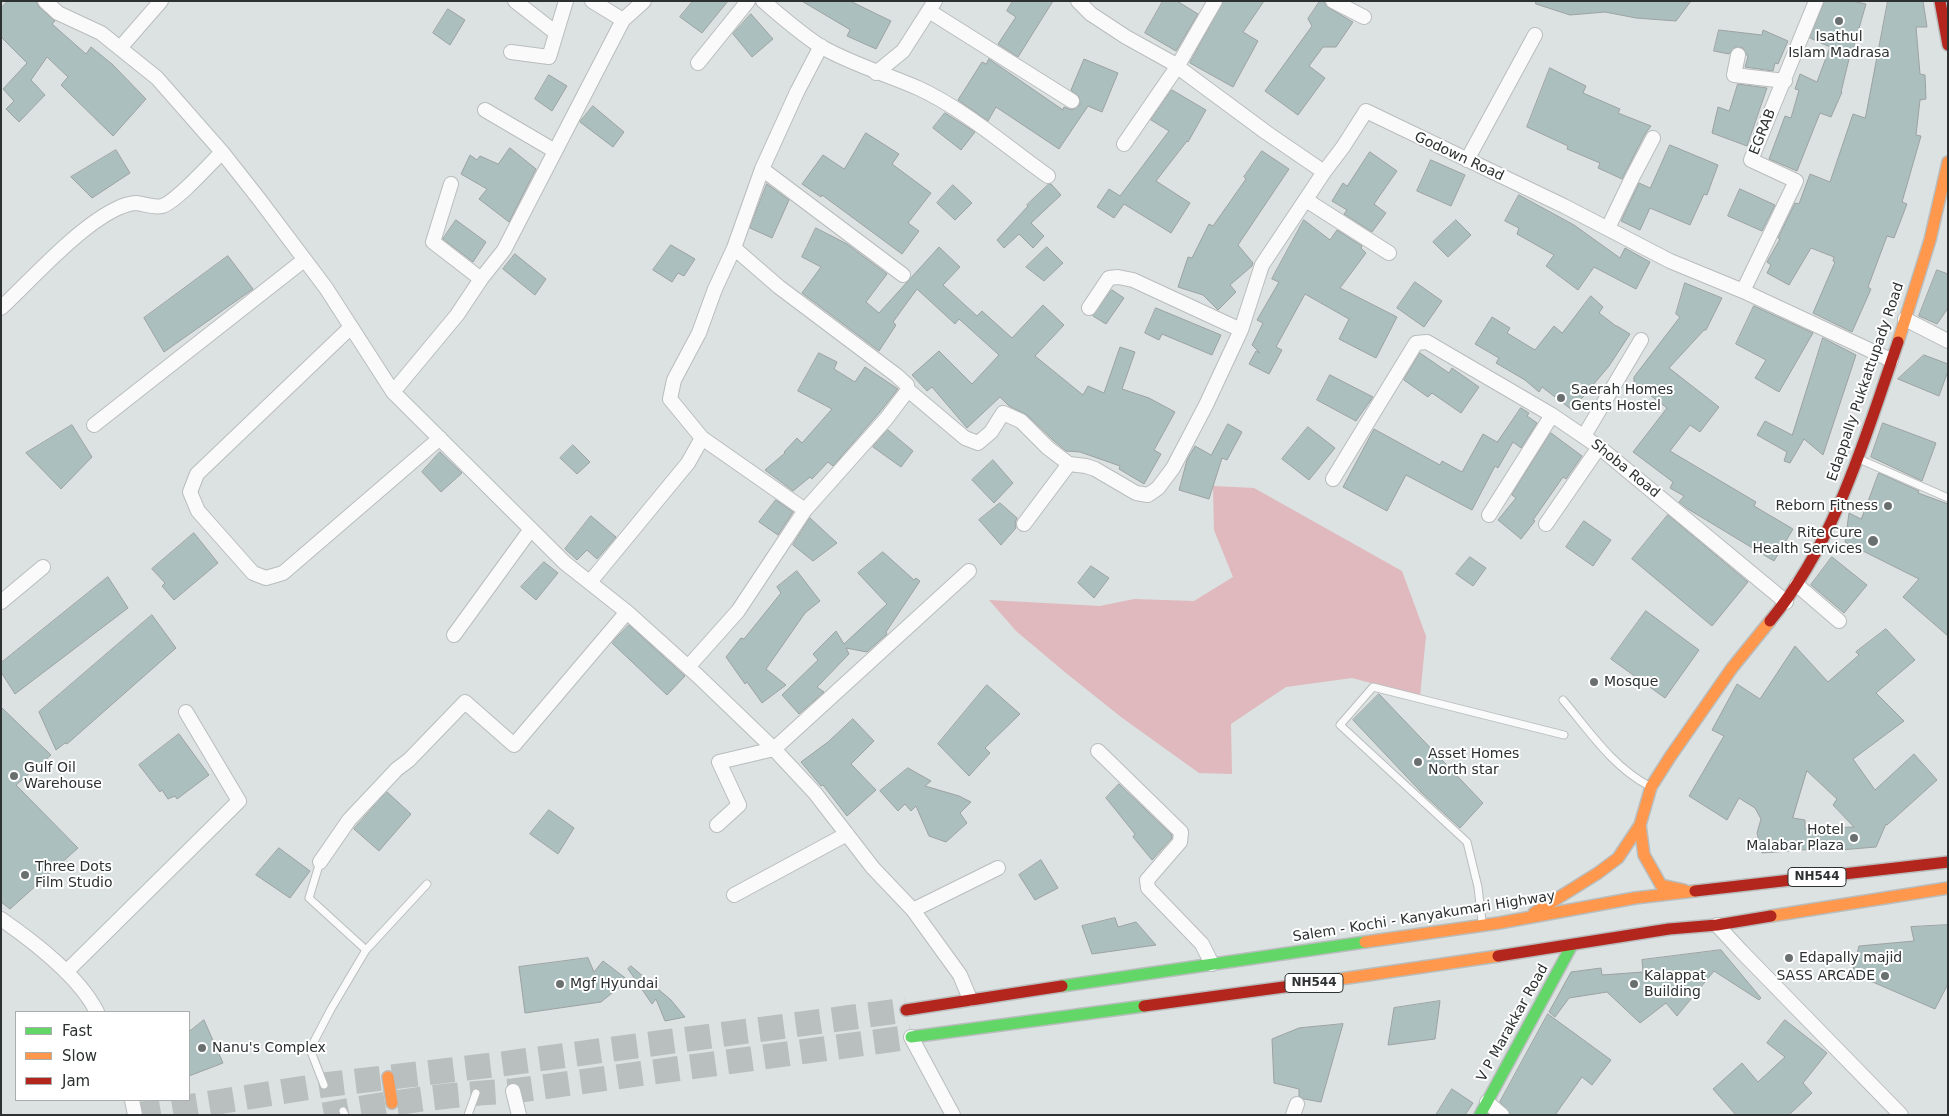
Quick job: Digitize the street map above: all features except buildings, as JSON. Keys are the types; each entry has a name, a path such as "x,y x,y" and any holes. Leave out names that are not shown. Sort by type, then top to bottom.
{"main road":[{"path":"1940,1 1948,45"},
{"name":"Edappally Pukkattupady Road","path":"1640,825 1652,787 1670,757 1732,668 1786,602 1824,536 1858,459 1905,319 1930,240 1948,162"},
{"path":"1640,825 1644,855 1661,885 1687,891"},
{"path":"1499,923 1532,914 1598,874 1618,858 1640,825"},
{"name":"Salem - Kochi - Kanyakumari Highway","path":"906,1010 970,999 1499,923 1573,908 1687,891 1948,862"},
{"name":"NH544","path":"911,1037 1394,972 1669,929 1717,925 1948,888"},
{"name":"V P Marakkar Road","path":"1480,1115 1572,945"},
{"path":"388,1077 392,1103"}],"street":[{"path":"45,1 58,13 101,33 157,78 222,152 304,260 394,392 566,563 627,612 774,749 815,793 873,868 914,910 960,975 970,999"},
{"path":"120,48 161,1"},
{"path":"516,1 556,33"},
{"path":"511,52 549,57 566,1"},
{"path":"592,1 623,20"},
{"path":"394,392 457,315 481,279 504,250 623,20 644,1"},
{"path":"698,63 748,1"},
{"path":"763,1 790,24 822,46 876,73 919,89 962,114 1048,176"},
{"path":"734,248 779,287 896,375 907,385 908,390 965,438 978,443 991,432 1004,413 1008,414 1021,421 1048,448 1068,464 1095,469 1136,494 1148,494 1158,488 1173,468 1206,405 1240,330 1262,265 1324,172 1266,133 1177,67 1091,14 1078,1"},
{"path":"1124,144 1177,67 1215,1"},
{"path":"1333,1 1364,17"},
{"name":"EGRAB","path":"1743,291 1796,182 1751,160 1785,81 1816,1"},
{"path":"876,73 903,51 932,6 1072,101"},
{"path":"1467,160 1535,35"},
{"path":"805,510 702,438 670,399 674,380 699,333 715,289 734,248 762,169 822,46"},
{"path":"1738,55 1734,75 1785,81"},
{"path":"485,110 555,151"},
{"name":"Godown Road","path":"1324,172 1366,111 1608,228 1670,261 1743,291 1891,360"},
{"path":"1608,228 1653,138"},
{"path":"1,308 95,222 118,208 135,203 150,207 164,205 187,187 222,152"},
{"path":"762,169 903,275"},
{"path":"451,184 433,242 481,279"},
{"path":"1306,200 1389,253"},
{"path":"94,425 304,260"},
{"path":"1089,308 1109,278 1118,277 1133,280 1240,330"},
{"path":"1905,319 1946,335"},
{"path":"351,327 196,474 190,492 198,511 253,573 266,578 283,573 440,438"},
{"path":"1584,436 1641,340"},
{"name":"Shoba Road","path":"1333,479 1416,344 1427,342 1584,436 1786,602"},
{"path":"688,667 738,611 805,510 886,419 908,390"},
{"path":"1489,515 1552,416"},
{"path":"590,582 688,463 702,438"},
{"path":"1546,524 1599,447"},
{"path":"1024,524 1068,464"},
{"path":"454,635 531,529"},
{"path":"1,602 43,567"},
{"path":"717,825 739,805 719,762 774,749 969,571"},
{"path":"1797,585 1839,621"},
{"path":"320,862 348,820 465,702 514,745 627,612"},
{"path":"66,972 239,801 186,712"},
{"path":"1098,751 1181,832 1180,842 1147,880 1148,888 1202,944 1212,964"},
{"path":"734,895 846,834"},
{"path":"914,910 998,868"},
{"path":"1,919 66,972 92,1002 96,1011"},
{"path":"1717,925 1901,1115"},
{"path":"911,1037 946,1111"},
{"path":"513,1091 519,1115"},
{"path":"132,1101 135,1115"},
{"path":"1487,1102 1502,1115"}],"lane":[{"path":"1858,459 1948,498"},
{"path":"1483,924 1478,887 1467,842 1340,725 1373,687 1564,735"},
{"path":"1563,700 1603,749 1633,777 1652,787"},
{"path":"320,862 309,898 366,950"},
{"path":"324,1085 310,1049 366,950 427,884"},
{"path":"468,1115 476,1093"}],"shaded area":[{"path":"1213,486 1254,488 1402,571 1426,636 1420,696 1352,678 1286,687 1231,724 1232,774 1199,773 1121,717 1066,673 1016,631 989,600 1100,606 1134,599 1194,601 1233,577 1214,530"}],"tunnel":[{"path":"136,1115 324,1085 501,1064 906,1010"},
{"path":"324,1115 418,1100 513,1091 911,1037"}],"traffic: fast":[{"path":"1062,986 1365,942"},
{"path":"1480,1115 1572,945"},
{"path":"911,1037 1144,1006"}],"traffic: slow":[{"path":"1898,342 1930,240 1948,162"},
{"path":"1534,913 1598,873 1618,858 1640,825 1651,787 1670,757 1732,668 1770,621"},
{"path":"1640,825 1644,855 1661,885 1684,890"},
{"path":"1771,916 1948,888"},
{"path":"1365,942 1499,923 1635,898 1695,891"},
{"path":"1306,984 1498,956"},
{"path":"388,1077 392,1103"}],"traffic: jam":[{"path":"1940,1 1948,45"},
{"path":"1770,621 1793,590 1831,523 1860,451 1898,342"},
{"path":"1695,891 1948,862"},
{"path":"1498,956 1669,929 1717,925 1771,916"},
{"path":"1144,1006 1306,984"},
{"path":"906,1010 1062,986"}],"place":[{"name":"Isathul Islam Madrasa","path":"1839,21"},
{"name":"Saerah Homes Gents Hostel","path":"1561,398"},
{"name":"Reborn Fitness","path":"1888,506"},
{"name":"Rite Cure Health Services","path":"1873,541"},
{"name":"Mosque","path":"1594,682"},
{"name":"Asset Homes North star","path":"1418,762"},
{"name":"Gulf Oil Warehouse","path":"14,776"},
{"name":"Hotel Malabar Plaza","path":"1854,838"},
{"name":"Three Dots Film Studio","path":"25,875"},
{"name":"Edapally majid","path":"1789,958"},
{"name":"SASS ARCADE","path":"1885,976"},
{"name":"Mgf Hyundai","path":"560,984"},
{"name":"Kalappat Building","path":"1634,984"},
{"name":"Nanu's Complex","path":"202,1048"}]}
